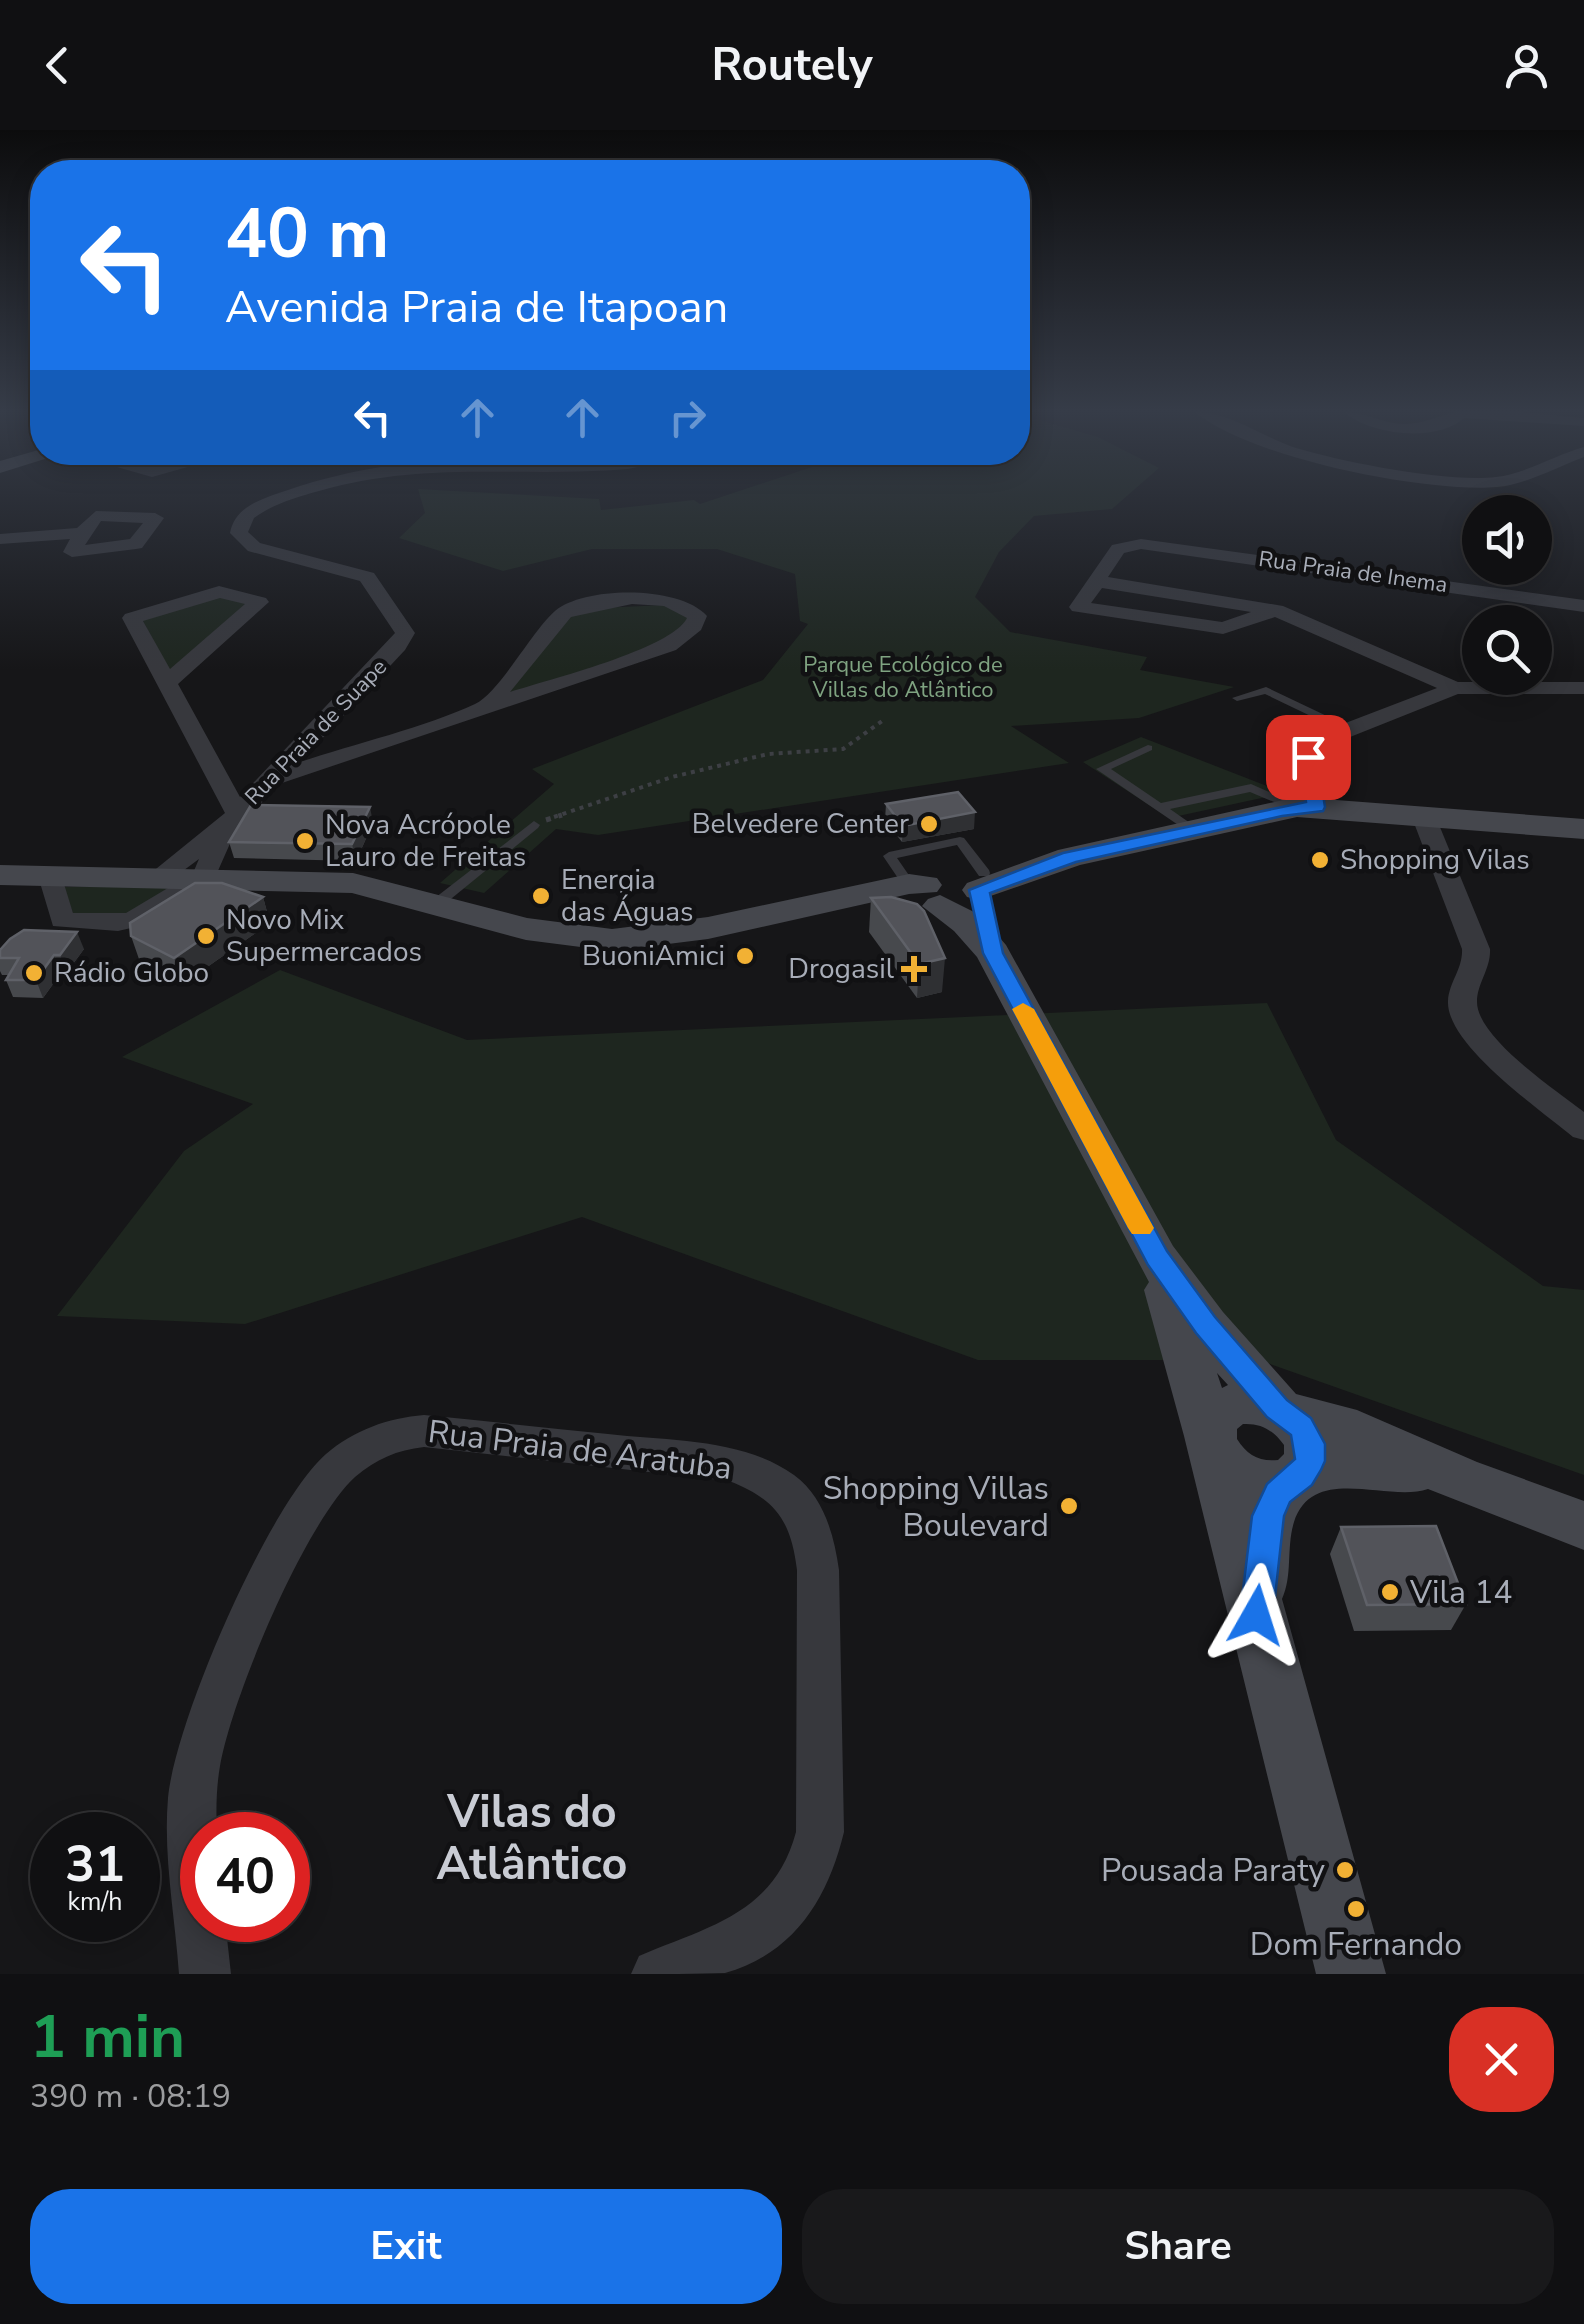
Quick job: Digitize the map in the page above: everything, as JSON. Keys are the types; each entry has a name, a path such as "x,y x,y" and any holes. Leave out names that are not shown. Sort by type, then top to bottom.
{"street":[{"name":"Rua Praia de Suape","path":"159,877 231,821 398,646 405,633 374,582 254,546 239,533 239,524 246,516 285,498"},
{"path":"0,539 82,533"},
{"name":"Rua Praia de Inema","path":"1455,688 1276,610 1096,581 1118,549 1153,544 1584,606"},
{"path":"1096,581 1080,607 1223,628 1276,610"},
{"path":"168,683 260,602 219,592 132,618 168,683 231,821"},
{"path":"271,779 486,708 668,646 694,626 697,616 678,604 642,598 564,613 486,708"},
{"path":"1307,807 1310,749 1348,730 1455,688 1584,688"},
{"path":"0,875 353,883 526,929 612,940 652,938 814,906 897,900 1070,857 1307,807 1584,829"},
{"path":"1423,815 1476,949 1478,962 1462,1000 1463,1014 1485,1043 1584,1129"},
{"name":"Rua Praia de Suape","path":"204,878 231,821"},
{"path":"51,876 62,920 118,923 135,918 204,878"},
{"path":"952,889 967,924 993,953 1157,1258 1206,1325 1281,1411 1301,1426 1310,1444 1310,1461 1298,1478 1278,1494 1268,1516 1256,1615"},
{"path":"1157,1258 1211,1441 1350,1974"},
{"path":"1458,1478 1370,1464 1332,1465 1278,1485 1257,1483 1237,1475 1221,1460 1211,1441 1218,1414 1230,1406 1261,1403 1339,1424 1458,1478 1584,1526"},
{"name":"Rua Praia de Aratuba","path":"206,1974 192,1799 211,1714 305,1506 326,1478 372,1442 397,1432 424,1431 730,1464 758,1473 784,1489 804,1512 816,1540 818,1570 820,1832 815,1865 801,1892 780,1917 754,1934 657,1974"}],"lane":[{"path":"1237,698 1266,690 1348,730"},
{"path":"1148,748 1102,768 1194,830"},
{"path":"1160,807 1251,788 1307,807"},
{"path":"436,904 534,824"}],"path":[{"path":"534,824 672,778 749,758 843,749 884,719"}],"green space":[{"name":"Parque Ecológico de Villas do Atlântico","path":"421,498 599,499 601,510 694,500 700,504 718,498 1125,498 1112,509 1034,516 999,552 975,597 1010,632 1147,657 1140,670 1234,687 1139,718 1011,726 1069,763 598,835 556,829 484,893 440,883 554,784 532,769 763,680 808,624 800,621 795,574 717,549 592,549 503,571 399,538 425,513"},
{"path":"220,597 252,604 170,673 142,619"},
{"path":"665,605 692,619 663,645 498,701 566,616 599,608"},
{"path":"1141,737 1285,793 1169,818 1083,762"},
{"path":"172,886 122,917 74,916 64,887"},
{"path":"280,970 467,1040 1267,1003 1336,1140 1543,1286 1584,1290 1584,1475 1259,1360 978,1360 582,1217 245,1324 57,1316 184,1151 253,1104 122,1057"}],"building":[{"path":"958,792 975,812 903,826 886,804"},
{"path":"251,805 370,807 352,844 229,842"},
{"path":"195,883 222,883 263,897 174,958 131,936 130,923"},
{"path":"891,897 917,904 924,911 945,958 919,964 871,898"},
{"path":"24,930 77,932 36,980 6,980 19,958 0,958 0,950"},
{"path":"1436,1526 1466,1604 1367,1605 1341,1527"}],"slow traffic":[{"path":"1023,1009 1141,1228"}],"place":[{"name":"Belvedere Center","path":"929,824"},
{"name":"Nova Acrópole Lauro de Freitas","path":"305,841"},
{"name":"Shopping Vilas","path":"1320,860"},
{"name":"Energia das Águas","path":"541,896"},
{"name":"Novo Mix Supermercados","path":"206,936"},
{"name":"BuoniAmici","path":"745,956"},
{"name":"Drogasil","path":"914,969"},
{"name":"Rádio Globo","path":"34,973"},
{"name":"Shopping Villas Boulevard","path":"1069,1506"},
{"name":"Vila 14","path":"1390,1592"},
{"name":"Pousada Paraty","path":"1345,1870"},
{"name":"Dom Fernando","path":"1356,1909"}],"district":[{"name":"Vilas do Atlântico","path":"532,1838"}],"route":[{"path":"1256,1615 1268,1516 1278,1494 1301,1476 1310,1461 1310,1444 1301,1426 1277,1408 1206,1325 1157,1258 993,953 979,890 1070,857 1282,810 1316,807 1308,757"}]}
